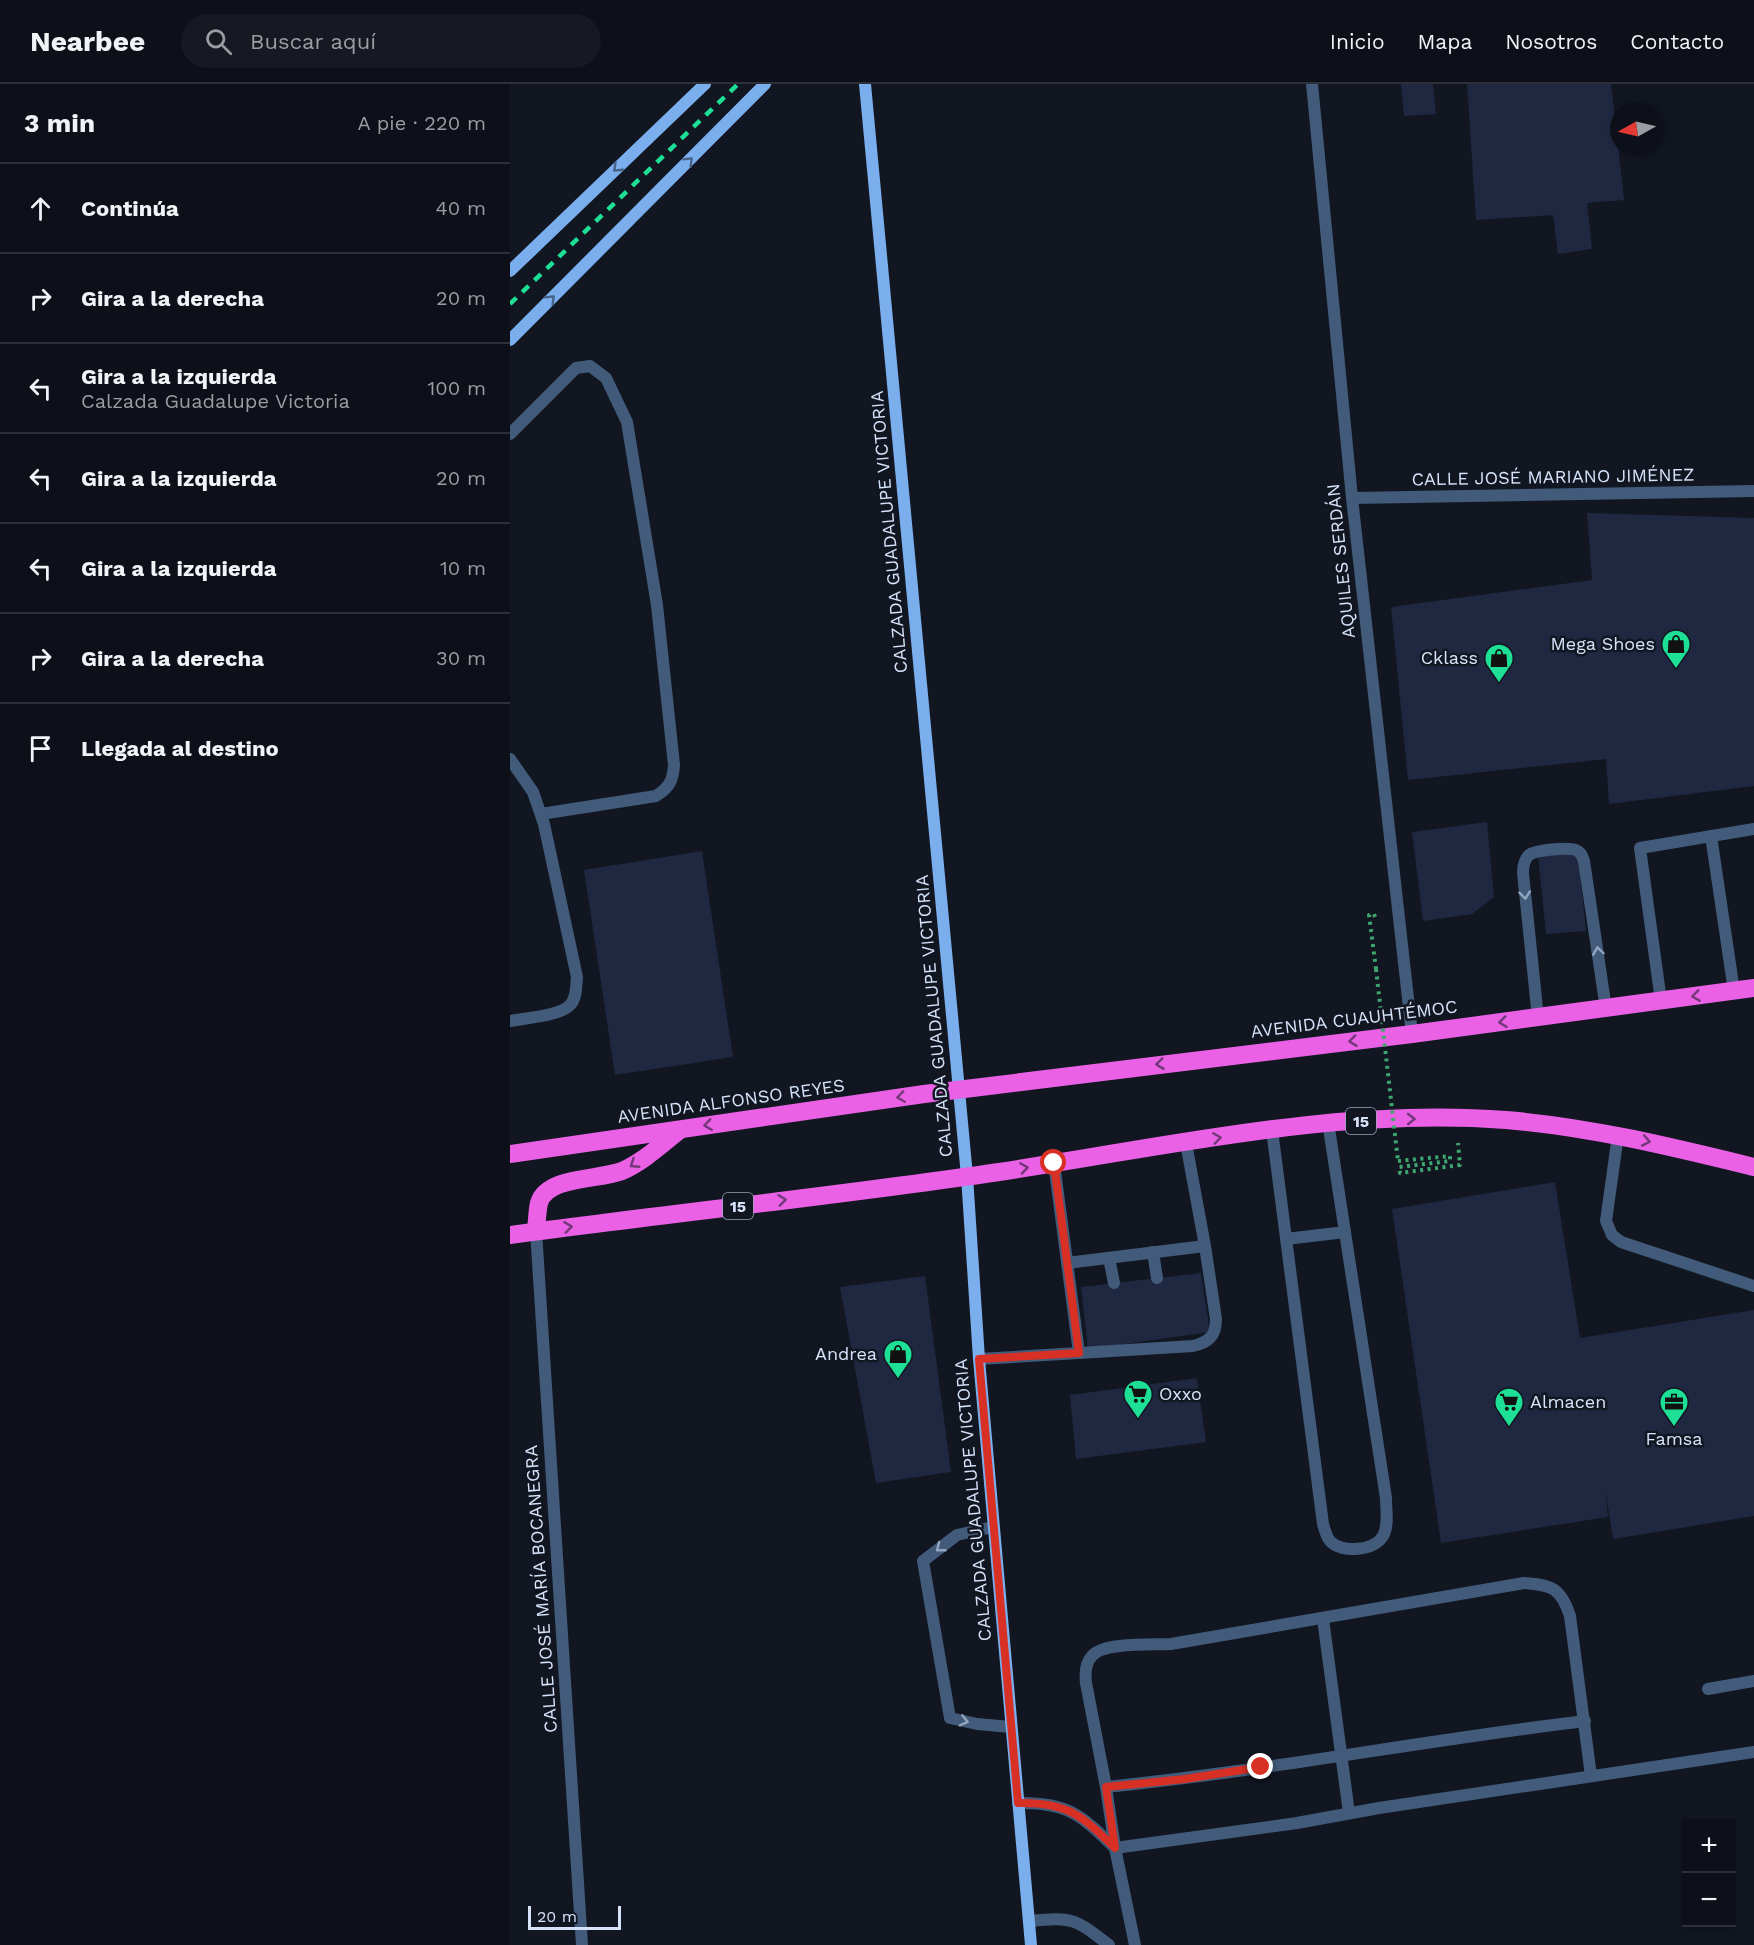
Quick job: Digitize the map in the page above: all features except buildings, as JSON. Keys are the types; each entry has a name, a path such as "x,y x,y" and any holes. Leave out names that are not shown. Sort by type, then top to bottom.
{"highway":[{"name":"AVENIDA CUAUHTÉMOC","path":"959,1090 1538,1018 1754,988"},
{"name":"AVENIDA ALFONSO REYES","path":"510,1154 959,1090"},
{"name":"15","path":"510,1235 967,1176 1328,1122 1409,1119 1506,1120 1579,1128 1651,1141 1754,1167"},
{"path":"536,1231 539,1202 545,1192 557,1184 603,1177 624,1170 681,1129"}],"street":[{"path":"510,271 705,84"},
{"path":"510,340 765,84"},
{"name":"CALZADA GUADALUPE VICTORIA","path":"865,84 967,1176 979,1359 1031,1945"},
{"name":"AQUILES SERDÁN","path":"1312,84 1352,498 1412,1034"},
{"path":"510,434 576,368 590,366 606,378 627,422 657,605 674,765 673,779 669,787 656,796 541,814"},
{"name":"CALLE JOSÉ MARIANO JIMÉNEZ","path":"1352,498 1754,491"},
{"path":"510,759 533,792 541,814 577,977 576,992 570,1006 558,1012 510,1021"},
{"path":"1662,1001 1640,848 1754,829"},
{"path":"1711,836 1734,991"},
{"path":"1538,1018 1523,873 1525,860 1533,852 1566,848 1577,850 1581,854 1584,861 1606,1009"},
{"path":"1272,1130 1323,1524 1331,1542 1340,1548 1357,1549 1373,1544 1384,1534 1387,1514 1386,1498 1328,1122"},
{"path":"1618,1136 1606,1221 1612,1235 1621,1242 1754,1286"},
{"path":"979,1359 1079,1353 1168,1343 1194,1346 1213,1337 1216,1329 1205,1246 1186,1143"},
{"path":"1054,1163 1079,1353"},
{"name":"CALLE JOSÉ MARÍA BOCANEGRA","path":"536,1231 582,1945"},
{"path":"1286,1239 1345,1232"},
{"path":"1067,1263 1205,1246"},
{"path":"1153,1252 1157,1278"},
{"path":"1109,1258 1114,1283"},
{"path":"993,1527 957,1535 923,1561 950,1718 977,1724 1011,1727"},
{"path":"1135,1945 1115,1848 1086,1683 1085,1671 1090,1657 1097,1650 1115,1646 1171,1644 1524,1583 1544,1585 1558,1591 1565,1600 1570,1616 1591,1776"},
{"path":"1323,1619 1349,1813"},
{"path":"1708,1689 1754,1681"},
{"path":"1106,1787 1185,1779 1342,1754 1585,1721"},
{"path":"1115,1848 1297,1823 1349,1813 1754,1752"},
{"path":"1018,1803 1038,1802 1060,1806 1086,1820 1115,1848"},
{"path":"1029,1921 1072,1920 1090,1929 1109,1945"}],"path":[{"path":"1382,972 1374,914 1369,915 1398,1161 1449,1156 1450,1161 1399,1167 1400,1173 1460,1165"}],"railway":[{"path":"510,304 738,84"}],"place":[{"name":"Mega Shoes","path":"1676,670"},
{"name":"Cklass","path":"1499,684"},
{"name":"Andrea","path":"898,1380"},
{"name":"Oxxo","path":"1138,1420"},
{"name":"Almacen","path":"1509,1428"},
{"name":"Famsa","path":"1674,1428"}],"route":[{"path":"1054,1163 1079,1353 979,1359 1018,1803 1038,1802 1060,1806 1086,1820 1115,1848 1106,1787 1185,1779 1261,1767"}]}
